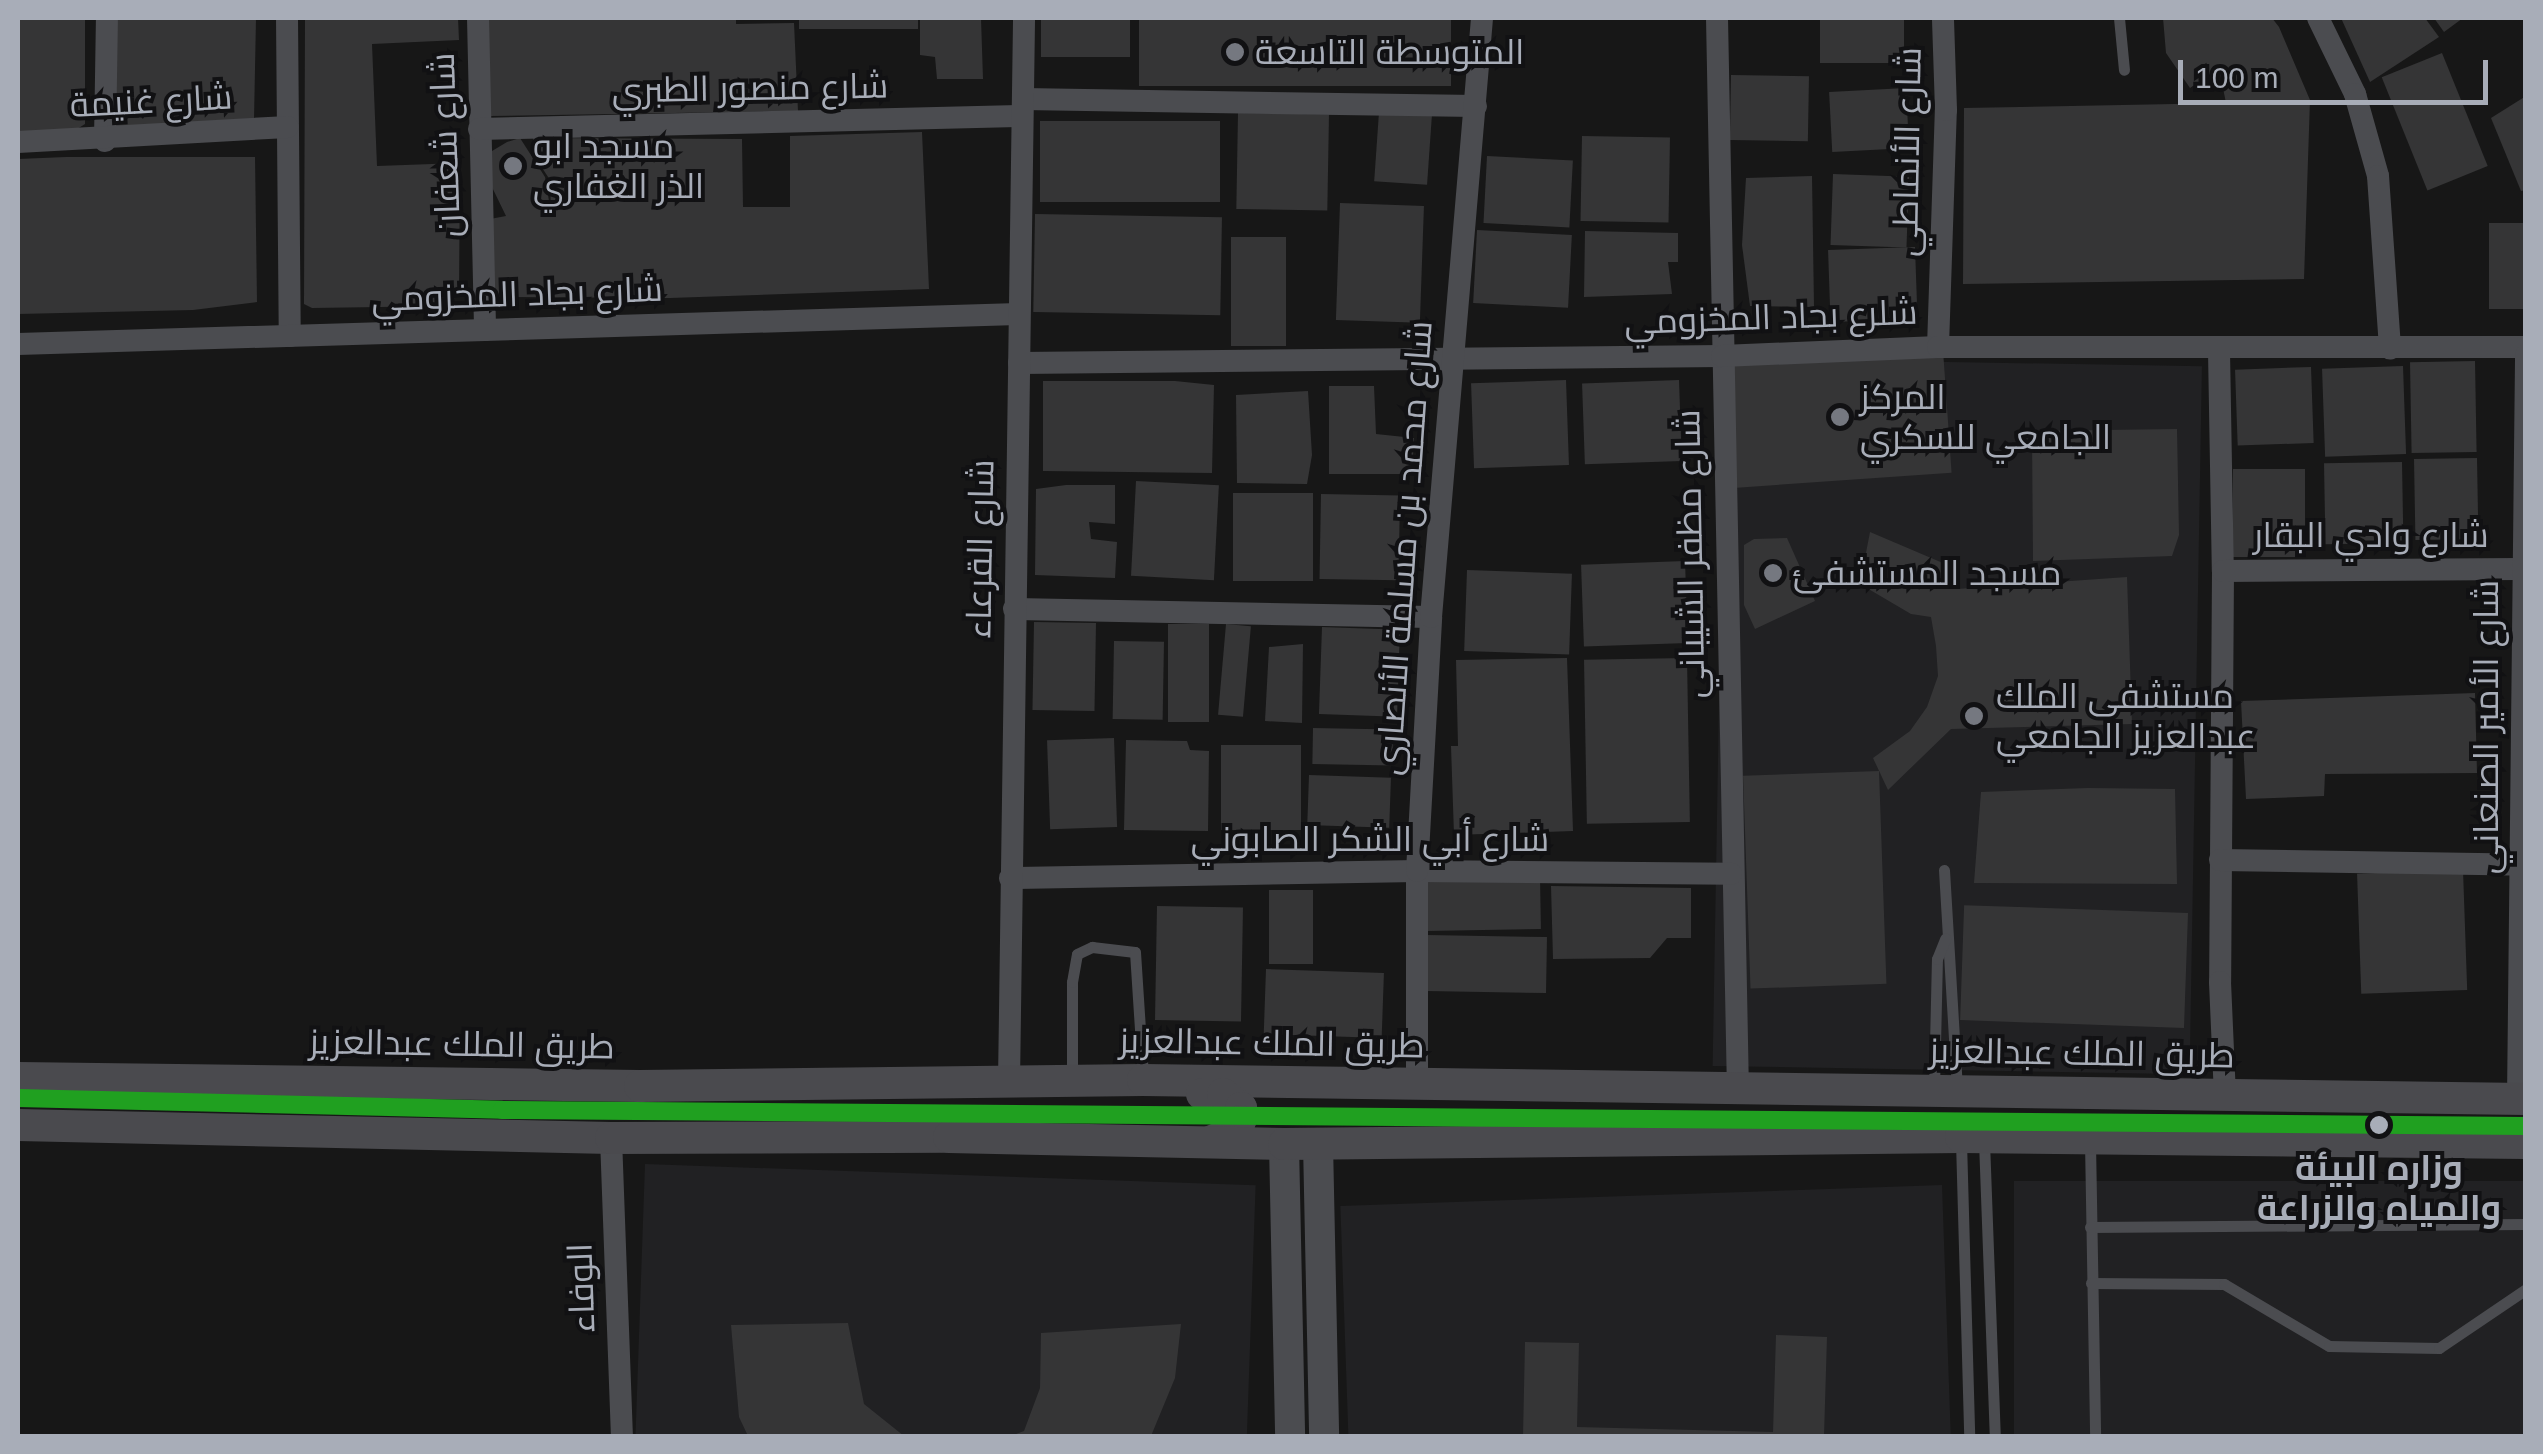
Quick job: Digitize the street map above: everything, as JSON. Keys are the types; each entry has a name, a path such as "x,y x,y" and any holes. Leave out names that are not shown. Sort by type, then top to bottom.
{"main road":[{"name":"طريق الملك عبدالعزيز","path":"18,1078 640,1086 1143,1080 2522,1099"},
{"path":"872,1084 965,1093 1223,1094 1234,1098 1240,1108 1240,1121 1231,1133 1210,1142"},
{"path":"18,1125 611,1138 1284,1144 1972,1137 2526,1143"}],"street":[{"path":"105,140 108,18"},
{"path":"286,18 290,336"},
{"name":"شارع شعفان","path":"478,18 485,330"},
{"name":"شارع القرعاء","path":"1009,1082 1024,18"},
{"name":"شارع محمد بن مسلمة الأنصاري","path":"1417,1085 1417,870 1430,617 1482,18"},
{"name":"شارع مظفر الشيباني","path":"1717,18 1730,874 1738,1089"},
{"name":"شارع الأنماطي","path":"1938,348 1946,110 1944,18"},
{"path":"2318,18 2355,94 2378,176 2390,349"},
{"name":"شارع منصور الطبري","path":"479,130 1022,107 1476,106"},
{"name":"شارع غنيمة","path":"18,142 288,127"},
{"name":"شارع بجاد المخزومي","path":"18,344 1019,314"},
{"name":"شلرع بجاد المخزومي","path":"1018,363 1722,356 1938,348 2526,351"},
{"path":"2219,350 2223,570 2220,1038 2226,1094"},
{"name":"شارع الأمير الصنعاني","path":"2522,1099 2520,570 2526,351"},
{"name":"شارع وادي البقار","path":"2223,570 2520,570"},
{"path":"1014,608 1430,617"},
{"path":"2220,860 2524,864"},
{"name":"شارع أبي الشكر الصابوني","path":"1010,878 1417,870 1730,874"},
{"name":"الوفاء","path":"611,1138 622,1436"},
{"path":"1318,1143 1324,1436"},
{"path":"1284,1144 1290,1436"}],"lane":[{"path":"2119,18 2124,70"},
{"path":"1944,870 1945,940 1952,957 1946,1092"},
{"path":"1945,940 1937,959 1946,1092"},
{"path":"1072,1080 1072,982 1077,954 1092,948 1135,952 1143,1080"},
{"path":"1969,1436 1972,1137"},
{"path":"1972,1137 1995,1436"},
{"path":"2090,1138 2095,1436"},
{"path":"2090,1227 2526,1224"},
{"path":"2092,1283 2224,1284 2329,1346 2439,1348 2526,1289"}],"shaded area":[{"name":"مستشفى الملك عبدالعزيز الجامعي","path":"1725,358 2202,366 2190,1074 1713,1066"},
{"path":"645,1164 1256,1185 1247,1436 636,1436"},
{"path":"2014,1181 2525,1181 2525,1436 2014,1436"},
{"path":"1942,1185 1951,1436 1348,1436 1340,1206"}],"building":[{"path":"18,18 85,18 85,124 71,133 18,133"},
{"path":"115,18 256,18 254,119 119,129 112,124"},
{"path":"305,18 458,18 459,40 372,44 377,166 460,163 459,293 448,306 312,308 304,304"},
{"path":"487,18 736,18 736,24 794,23 798,111 490,116"},
{"path":"799,18 918,18 918,29 799,29"},
{"path":"920,18 981,18 983,79 937,79 935,57 920,55"},
{"path":"1041,18 1130,18 1130,57 1041,57"},
{"name":"المتوسطة التاسعة","path":"1139,18 1451,18 1451,86 1139,86"},
{"path":"1820,18 1904,18 1904,63 1820,63"},
{"path":"2163,18 2272,18 2279,27 2310,100 2304,279 1963,284 1964,108 2226,103 2219,68 2190,88 2166,53"},
{"path":"2341,18 2425,18 2439,37 2370,82"},
{"path":"2434,18 2463,18 2444,32"},
{"path":"2442,53 2488,166 2427,190 2382,77"},
{"path":"1731,75 1809,76 1808,141 1730,140"},
{"path":"1906,88 1909,148 1832,152 1829,92"},
{"path":"2526,96 2526,190 2521,191 2491,118"},
{"path":"1379,110 1432,114 1427,185 1374,181"},
{"path":"1238,113 1329,115 1327,211 1236,209"},
{"path":"1040,121 1220,121 1220,202 1040,202"},
{"path":"922,132 929,289 670,298 494,297 490,219 506,216 489,181 487,154 507,142 520,138 545,177 551,213 550,180 535,157 533,138 742,139 743,207 790,207 790,136"},
{"path":"1582,136 1670,138 1669,223 1581,221"},
{"path":"1487,156 1573,161 1569,227 1483,223"},
{"path":"255,157 257,302 193,310 18,314 18,159"},
{"path":"1833,174 1909,177 1906,248 1831,245"},
{"path":"1812,176 1814,307 1750,306 1742,245 1746,178"},
{"path":"1340,203 1424,206 1420,323 1336,320"},
{"path":"1035,214 1222,217 1220,315 1033,312"},
{"path":"2489,223 2526,223 2526,309 2489,309"},
{"path":"1477,230 1572,235 1568,308 1473,303"},
{"path":"1585,231 1678,233 1678,262 1668,262 1672,294 1584,297"},
{"path":"1231,237 1286,237 1286,346 1231,346"},
{"path":"1915,247 1918,319 1831,322 1828,250"},
{"name":"المركز الجامعي للسكري","path":"1943,350 1952,473 1737,488 1729,365"},
{"path":"2475,361 2477,452 2412,453 2410,362"},
{"path":"2403,366 2406,454 2325,457 2322,369"},
{"path":"2311,367 2314,443 2238,446 2235,370"},
{"path":"1566,380 1569,465 1474,468 1471,383"},
{"path":"1679,380 1682,461 1585,464 1582,383"},
{"path":"1043,381 1175,381 1214,385 1212,473 1043,471"},
{"path":"1329,386 1374,386 1376,434 1414,438 1412,474 1329,474"},
{"path":"1308,391 1312,455 1307,484 1237,483 1236,395"},
{"path":"2177,429 2179,535 2172,556 2033,561 2032,431"},
{"path":"2477,458 2478,539 2415,540 2414,459"},
{"path":"2402,462 2403,543 2325,544 2324,463"},
{"path":"2233,469 2305,469 2305,557 2233,557"},
{"path":"1136,481 1219,485 1214,580 1131,576"},
{"path":"1115,485 1115,524 1089,522 1091,539 1117,542 1115,578 1035,575 1036,489"},
{"path":"1233,493 1313,493 1313,581 1233,581"},
{"path":"1321,494 1400,495 1399,580 1320,579"},
{"name":"مستشفى الملك عبدالعزيز الجامعي","path":"1870,532 1957,569 1957,589 2127,577 2132,724 1951,729 1888,790 1873,758 1910,731 1927,707 1938,676 1936,646 1931,617 1911,614 1860,584"},
{"name":"مسجد المستشفئ","path":"1787,538 1815,601 1755,629 1744,605 1744,545 1754,539"},
{"path":"1685,561 1688,643 1584,647 1581,565"},
{"path":"1467,570 1572,574 1569,655 1464,651"},
{"path":"1034,622 1096,623 1094,711 1032,710"},
{"path":"1168,624 1209,624 1209,722 1168,722"},
{"path":"1226,624 1251,626 1243,717 1218,715"},
{"path":"1322,627 1400,630 1397,717 1319,714"},
{"path":"1114,641 1164,642 1163,720 1113,719"},
{"path":"1303,644 1302,723 1265,721 1269,647"},
{"path":"1567,658 1573,831 1454,835 1451,746 1458,746 1456,660"},
{"path":"1687,658 1690,822 1587,824 1584,660"},
{"path":"2475,693 2477,773 2325,774 2324,796 2246,799 2241,701"},
{"path":"1313,728 1393,729 1392,765 1312,764"},
{"path":"1114,738 1117,827 1050,829 1047,740"},
{"path":"1126,740 1187,741 1190,750 1209,751 1208,831 1124,830"},
{"path":"1221,745 1301,745 1301,830 1221,830"},
{"path":"1879,771 1886,984 1751,989 1743,776"},
{"path":"1309,775 1391,778 1389,828 1307,825"},
{"path":"2175,789 2177,884 1974,883 1981,792"},
{"path":"2463,870 2467,990 2361,994 2357,874"},
{"path":"1540,877 1541,929 1426,931 1425,879"},
{"path":"1551,886 1691,888 1691,938 1667,938 1650,958 1553,959"},
{"path":"1269,890 1313,890 1313,964 1269,964"},
{"path":"1964,905 2188,913 2184,1028 1960,1020"},
{"path":"1157,906 1243,908 1241,1021 1155,1020"},
{"path":"1427,935 1547,937 1546,993 1426,991"},
{"path":"1266,969 1384,973 1382,1038 1264,1034"},
{"path":"848,1323 864,1404 904,1436 748,1436 739,1417 731,1325"},
{"path":"1181,1324 1175,1378 1151,1436 1011,1436 1024,1431 1040,1388 1041,1333"},
{"path":"1776,1335 1827,1337 1824,1436 1523,1436 1525,1342 1579,1343 1577,1427 1773,1432"}],"transit line":[{"path":"18,1098 502,1110 2526,1126"}],"place":[{"name":"المتوسطة التاسعة","path":"1235,52"},
{"name":"مسجد ابو الذر الغفاري","path":"513,166"},
{"name":"المركز الجامعي للسكري","path":"1840,417"},
{"name":"مسجد المستشفئ","path":"1773,573"},
{"name":"مستشفى الملك عبدالعزيز الجامعي","path":"1974,716"},
{"name":"وزاره البيئة والمياه والزراعة","path":"2379,1125"}]}
